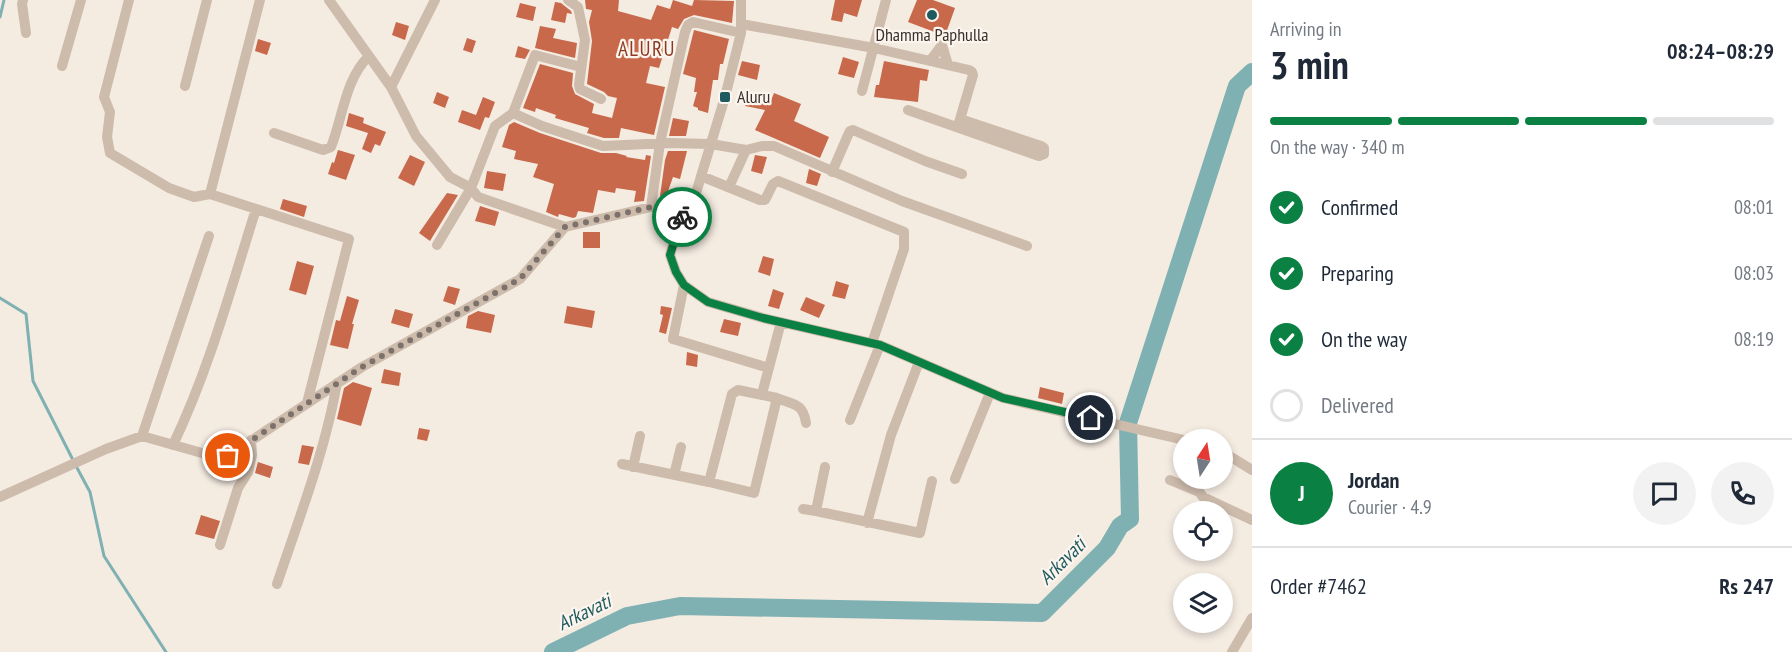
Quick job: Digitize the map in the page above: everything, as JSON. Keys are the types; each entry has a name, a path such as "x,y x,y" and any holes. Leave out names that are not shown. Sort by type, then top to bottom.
{"street":[{"path":"23,0 26,33"},
{"path":"62,66 81,0"},
{"path":"129,0 104,97 110,112 107,137 110,153 169,188 194,197 210,194 349,239 307,403"},
{"path":"185,86 207,0"},
{"path":"210,194 260,0"},
{"path":"329,0 391,87 416,136 450,177 471,188 478,197 565,227 651,207 696,193"},
{"path":"391,87 435,0"},
{"path":"568,0 578,7 585,40 580,89 601,99"},
{"path":"741,0 741,29 725,96 696,193 680,220 670,255 684,285 708,302 876,344 1003,398 1173,437"},
{"path":"862,91 886,0"},
{"path":"651,207 660,143 685,32 688,25 693,22 874,48 972,72 959,122"},
{"path":"930,61 942,45 948,65"},
{"path":"437,245 471,188 495,126 513,113 535,55 581,67"},
{"path":"274,133 323,150 330,147 356,73 369,56"},
{"path":"908,110 959,122 1041,146 1044,148 1044,154 1040,156 959,122"},
{"path":"513,113 542,126 603,146 660,143 711,144 746,150 774,146 902,201 1028,246"},
{"path":"832,172 848,135 853,130 962,174"},
{"path":"729,187 746,150"},
{"path":"701,176 760,200 765,200 773,184 778,181 904,232 904,249 876,344 850,420"},
{"path":"173,445 185,420 225,308 256,209"},
{"path":"0,497 106,449 142,436 209,455 228,456 362,367 520,279 565,227"},
{"path":"142,436 209,236"},
{"path":"684,285 673,339 769,368"},
{"path":"762,394 781,322"},
{"path":"867,523 891,435 920,362"},
{"path":"277,584 322,449 333,410 337,383"},
{"path":"709,482 732,394 738,390 762,394 799,406 804,412 806,423"},
{"path":"955,479 990,393"},
{"path":"640,436 628,465 754,493 777,399"},
{"path":"220,545 238,488 248,472 252,455 251,440"},
{"path":"674,475 681,447"},
{"path":"1233,458 1252,470"},
{"path":"816,511 825,467"},
{"path":"1170,480 1199,492 1203,497 1252,520"},
{"path":"803,509 920,532 933,481"},
{"path":"1232,652 1252,618"}],"building":[{"path":"585,0 619,0 618,11 651,20 657,5 670,9 673,0 692,6 694,0 734,1 732,23 694,15 684,19 678,29 672,27 659,68 650,66 646,83 665,87 654,135 621,128 619,138 604,138 587,133 589,128 555,118 556,115 536,108 535,112 523,108 540,64 573,73 572,86 575,94 594,104 592,113 612,118 617,98 608,96 587,84 592,41 589,22 592,10 586,9"},
{"path":"835,0 862,0 857,17 844,13 842,22 831,20"},
{"name":"Dhamma Paphulla","path":"917,0 933,0 955,8 945,36 908,22"},
{"path":"555,2 561,3 571,11 572,14 567,13 565,23 551,20"},
{"path":"520,3 536,7 533,21 516,17"},
{"path":"396,22 409,26 405,40 392,35"},
{"path":"540,26 556,29 553,38 577,43 575,58 535,48"},
{"path":"694,30 729,39 723,64 720,64 718,80 713,80 708,113 693,106 697,92 694,92 696,78 683,74"},
{"path":"467,38 476,41 472,53 463,50"},
{"path":"258,39 271,43 267,55 255,51"},
{"path":"518,46 530,50 525,59 515,57"},
{"path":"843,57 859,62 854,78 838,74"},
{"path":"742,61 760,65 757,80 738,75"},
{"path":"884,61 929,70 927,81 920,80 918,102 874,97"},
{"path":"437,92 449,97 445,108 433,103"},
{"path":"774,93 801,104 794,121 829,137 820,158 755,130 765,110 745,106 746,98 770,103"},
{"path":"483,97 495,102 489,118 485,117 480,130 458,122 462,110 476,115"},
{"path":"349,113 364,118 363,123 386,132 380,146 375,144 371,153 362,149 368,133 346,126"},
{"path":"673,118 689,121 686,136 669,136"},
{"path":"514,122 601,153 616,153 645,160 646,155 651,156 644,201 634,202 636,191 616,188 615,193 598,190 593,213 578,211 576,217 573,218 559,214 558,217 546,212 554,184 533,177 538,164 514,159 516,151 502,147 509,125"},
{"path":"338,150 355,155 346,180 328,174"},
{"path":"668,151 687,151 680,179 673,177 667,194 660,196 665,160"},
{"path":"410,155 425,162 414,186 398,178"},
{"path":"755,155 767,157 762,174 751,171"},
{"path":"809,169 821,174 817,186 806,183"},
{"path":"487,171 506,174 503,191 484,188"},
{"path":"447,193 458,195 430,241 419,233"},
{"path":"283,199 307,206 304,217 280,209"},
{"path":"480,206 499,212 495,226 475,221"},
{"path":"583,232 600,232 600,248 583,248"},
{"path":"763,256 774,259 770,276 758,272"},
{"path":"297,261 314,266 306,295 289,290"},
{"path":"836,281 849,285 845,299 832,296"},
{"path":"448,286 460,289 455,305 443,301"},
{"path":"773,289 784,293 779,309 768,306"},
{"path":"347,296 359,300 348,349 330,345 336,320 340,321"},
{"path":"806,297 825,305 819,318 800,310"},
{"path":"567,306 595,311 592,328 564,323"},
{"path":"661,306 672,308 666,334 659,332 663,315 660,314"},
{"path":"395,309 413,314 409,328 391,323"},
{"path":"478,311 495,315 491,333 466,328 468,316"},
{"path":"724,319 741,323 738,336 720,332"},
{"path":"687,352 698,355 697,367 686,365"},
{"path":"384,369 401,373 399,386 381,383"},
{"path":"353,382 372,388 361,426 337,419 344,388"},
{"path":"1040,387 1064,393 1062,404 1038,398"},
{"path":"419,428 430,430 427,441 417,439"},
{"path":"302,445 314,447 309,465 298,463"},
{"path":"258,462 273,467 270,478 255,473"},
{"path":"201,515 220,521 214,539 195,534"}],"waterway":[{"path":"0,17 4,0"},
{"name":"Arkavati","path":"553,652 627,616 680,606 1042,613 1107,548 1120,526 1130,519 1128,423 1237,86 1252,72"},
{"path":"0,298 26,314 33,381 73,460"},
{"path":"76,466 90,492 104,556 166,652"}],"way so far":[{"path":"228,456 362,367 520,279 565,227 651,207 696,193 682,217"}],"place":[{"name":"Dhamma Paphulla","path":"932,15"},
{"name":"Aluru","path":"725,97"}],"district":[{"name":"ALURU","path":"647,49"}],"route":[{"path":"682,217 670,255 684,285 708,302 763,318 880,345 1003,398 1091,418"}]}
